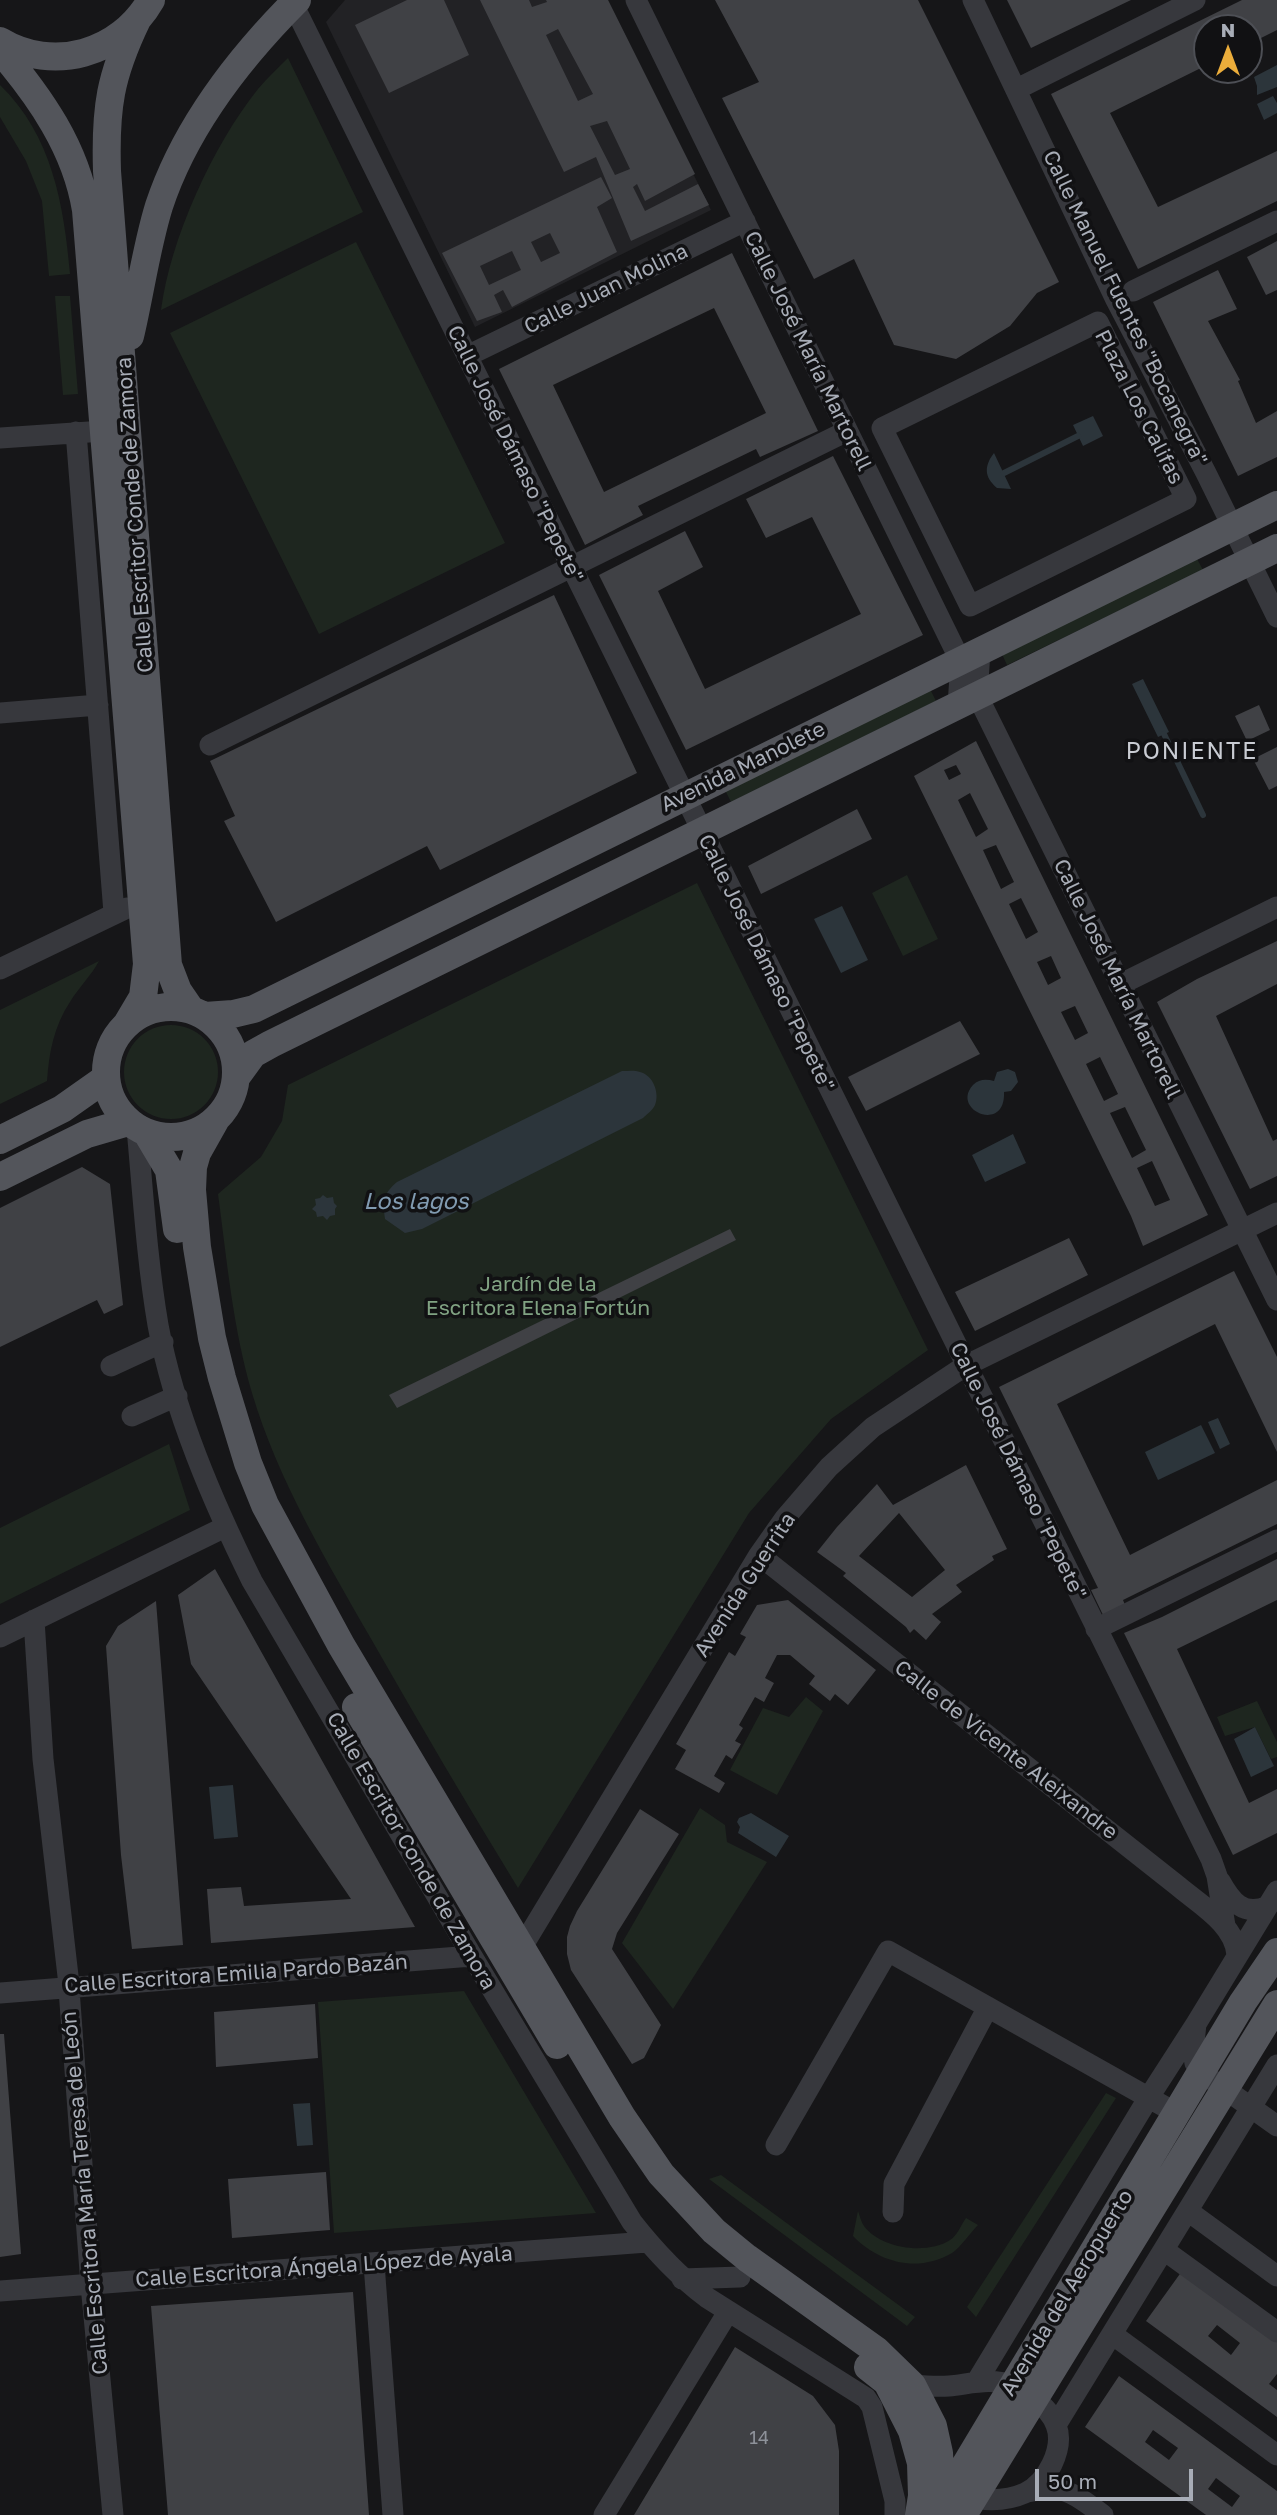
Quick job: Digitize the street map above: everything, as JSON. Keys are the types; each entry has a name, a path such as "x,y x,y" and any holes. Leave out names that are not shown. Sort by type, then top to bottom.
{"main road":[{"path":"124,363 158,209 178,160 224,85 295,2"},
{"path":"0,41 31,55 69,57 103,46 126,31 144,10"},
{"name":"Calle Escritor Conde de Zamora","path":"144,10 120,57 114,76 107,122 108,181 168,965 178,991 198,1013"},
{"name":"Calle Escritor Conde de Zamora","path":"0,50 26,81 53,121 75,168 86,210 90,432 147,975 143,997 127,1024"},
{"path":"0,59 26,81"},
{"name":"Avenida Manolete","path":"198,1013 233,1014 254,1009 1277,505"},
{"name":"Avenida Manolete","path":"237,1076 253,1054 271,1044 1277,548"},
{"path":"174,1007 198,1013 219,1027 235,1058 237,1076 234,1093 227,1108 215,1121 200,1131 183,1137 165,1138 138,1128 117,1109 110,1094 106,1078 107,1058 115,1040 127,1024 141,1014 174,1007"},
{"path":"0,1140 62,1109 106,1078"},
{"name":"Calle Escritor Conde de Zamora","path":"215,1121 197,1153 193,1167 195,1227 212,1338 227,1399 248,1463 276,1528 312,1595 519,1961 599,2115 638,2175 678,2220 740,2277 900,2384"},
{"path":"0,1177 87,1134 138,1128"},
{"name":"Calle Escritor Conde de Zamora","path":"138,1128 169,1170 192,1338 215,1424 249,1511 296,1603 519,1961 661,2174 714,2231 747,2259 877,2351 900,2384"},
{"name":"Avenida del Aeropuerto","path":"1023,2392 1176,2113 1243,2002 1277,1952"},
{"name":"Avenida del Aeropuerto","path":"945,2505 1224,2089 1277,2004"},
{"path":"900,2384 905,2415 917,2447 922,2479 945,2505"},
{"path":"900,2384 933,2426 941,2461 945,2505"}],"street":[{"name":"Calle José María Martorell","path":"636,0 847,431 971,657"},
{"name":"Calle Manuel Fuentes \"Bocanegra\"","path":"973,0 1116,300 1277,617"},
{"path":"1017,89 1195,0"},
{"name":"Calle José Dámaso \"Pepete\"","path":"295,2 571,569 1211,1859 1217,1876 1225,1926"},
{"name":"Calle Juan Molina","path":"467,356 745,221"},
{"path":"1133,291 1277,221"},
{"name":"Plaza Los Califas","path":"1098,322 1186,499 970,606 882,428 1098,322"},
{"path":"0,438 90,432 127,407"},
{"path":"210,746 847,431"},
{"name":"Calle Escritor Conde de Zamora","path":"90,432 98,705 114,913"},
{"path":"968,700 971,657"},
{"name":"Calle José María Martorell","path":"968,700 1119,985 1277,1300"},
{"path":"0,713 98,705"},
{"path":"0,969 114,913 141,903"},
{"path":"1119,985 1277,907"},
{"name":"Calle Escritor Conde de Zamora","path":"138,1128 149,1259 163,1342 198,1461 225,1527 252,1581 614,2193 648,2242 682,2278 728,2312 866,2398 872,2407 895,2501 895,2515"},
{"name":"Avenida Guerrita","path":"519,1961 759,1555 785,1518 829,1467 873,1427 965,1366 1277,1213"},
{"path":"111,1366 163,1342"},
{"path":"132,1416 177,1396"},
{"path":"0,1637 225,1527"},
{"path":"1096,1629 1277,1541"},
{"name":"Calle de Vicente Aleixandre","path":"759,1555 1178,1885 1225,1926 1233,1937 1237,1955"},
{"name":"Calle Escritora María Teresa de León","path":"34,1620 43,1759 69,1988 91,2285 113,2515"},
{"path":"1217,1876 1232,1900 1240,1907 1255,1910 1272,1898"},
{"name":"Avenida del Aeropuerto","path":"977,2381 1272,1898"},
{"path":"776,2145 888,1951 1176,2113"},
{"name":"Calle Escritora Emilia Pardo Bazán","path":"0,1993 472,1956"},
{"path":"508,2015 519,1961"},
{"path":"893,2212 894,2184 988,2007"},
{"name":"Avenida del Aeropuerto","path":"1196,2024 1193,2052 1195,2063 1201,2072"},
{"path":"1056,2425 1277,2065"},
{"path":"1201,2072 1277,2126"},
{"path":"1188,2211 1277,2276"},
{"name":"Calle Escritora Ángela López de Ayala","path":"0,2291 648,2242"},
{"path":"1164,2250 1277,2332"},
{"path":"374,2264 393,2515"},
{"path":"682,2278 740,2277"},
{"path":"604,2515 728,2312"},
{"path":"1112,2334 1277,2455"},
{"path":"900,2384 950,2386 977,2381 1023,2392 1049,2413 1056,2425 1061,2471 1073,2493"},
{"path":"1027,2492 1041,2481 1057,2452"},
{"path":"945,2505 1007,2499 1049,2487 1073,2493 1103,2515"}],"shaded area":[{"path":"345,0 608,0 711,210 475,327 326,22"}],"green space":[{"path":"288,58 363,212 161,310 174,253 210,165 241,112 261,85"},
{"path":"0,85 32,126 52,172 64,222 70,274 49,276 42,201 26,161 0,117"},
{"path":"356,242 505,543 319,634 170,333"},
{"path":"55,296 70,296 78,394 63,395"},
{"path":"1196,557 1203,570 1007,665 1001,652"},
{"path":"930,689 936,701 731,802 725,790"},
{"path":"907,875 938,939 903,956 872,893"},
{"name":"Jardín de la Escritora Elena Fortún","path":"697,883 928,1350 831,1419 749,1513 518,1888 336,1578 275,1457 245,1369 231,1295 218,1194 261,1157 282,1121 288,1085"},
{"path":"99,961 60,1020 51,1050 47,1081 0,1104 0,1010"},
{"path":"171,1025 189,1029 204,1039 214,1054 218,1072 214,1090 204,1105 189,1115 171,1119 153,1115 138,1105 128,1090 124,1072 128,1054 138,1039 153,1029"},
{"path":"169,1444 190,1510 0,1604 0,1528"},
{"path":"806,1697 823,1711 777,1795 730,1770 763,1708 789,1717"},
{"path":"1257,1701 1277,1742 1277,1757 1271,1759 1255,1727 1225,1736 1217,1717"},
{"path":"700,1808 725,1825 727,1842 767,1862 673,2009 622,1943"},
{"path":"464,1991 596,2213 334,2233 318,2002"},
{"path":"1106,2093 1116,2098 976,2317 967,2307"},
{"path":"721,2175 915,2317 907,2326 709,2179"},
{"path":"858,2211 863,2224 872,2234 881,2240 905,2247 940,2245 955,2236 966,2218 978,2225 952,2253 926,2263 913,2264 887,2259 853,2236"}],"water":[{"path":"1277,65 1277,87 1257,95 1256,84 1263,84 1263,72"},
{"path":"1273,96 1277,103 1277,113 1264,120 1257,104"},
{"path":"1093,416 1103,436 1083,446 1073,425"},
{"path":"994,453 1011,489 997,488 988,476 988,462"},
{"path":"1143,679 1169,732 1158,737 1132,684"},
{"path":"842,906 868,960 841,973 814,919"},
{"path":"1008,1069 1015,1072 1018,1082 1011,1091 1004,1092 1002,1105 997,1112 981,1114 973,1109 968,1103 968,1094 973,1085 983,1080 994,1081 997,1072"},
{"name":"Los lagos","path":"622,1071 645,1074 654,1085 657,1095 655,1105 643,1118 422,1229 405,1233 385,1219 385,1199 397,1182"},
{"path":"1013,1134 1026,1163 985,1182 972,1155"},
{"path":"323,1195 327,1198 333,1197 337,1206 335,1215 327,1220 323,1216 317,1217 312,1209 316,1205 315,1199"},
{"path":"1218,1418 1230,1444 1220,1449 1208,1422"},
{"path":"1201,1425 1215,1453 1158,1480 1145,1452"},
{"path":"1255,1727 1274,1766 1251,1777 1234,1739"},
{"path":"233,1785 238,1837 214,1839 209,1787"},
{"path":"751,1813 789,1836 776,1857 738,1833 739,1818"},
{"path":"310,2103 313,2145 297,2146 293,2104"}],"building":[{"path":"407,0 444,0 469,55 389,93 355,25"},
{"path":"480,0 529,0 532,7 547,2 546,0 608,0 695,174 645,201 637,184 633,187 645,211 698,184 709,205 631,241 596,157 564,172","holes":["558,29 593,94 578,101 546,35","607,121 630,169 615,175 590,126"]},
{"path":"715,0 918,0 1059,282 1037,293 1010,326 956,359 894,345 854,259 814,279 722,98 759,82"},
{"path":"1007,0 1131,0 1031,48"},
{"path":"1242,0 1277,0 1277,30 1263,37 1263,14 1214,14"},
{"path":"1193,24 1193,72 1110,113 1158,207 1277,151 1277,201 1138,269 1051,94"},
{"path":"601,177 612,198 597,207 617,252 512,307 503,290 494,295 502,312 477,321 442,253","holes":["550,233 560,253 541,262 531,242","512,251 521,270 489,285 480,266"]},
{"path":"1277,241 1277,290 1266,295 1247,257"},
{"path":"732,253 818,431 760,457 756,449 638,506 643,515 585,545 499,369","holes":["714,308 766,413 604,492 553,385"]},
{"path":"1218,270 1237,309 1208,321 1240,380 1238,381 1256,423 1277,411 1277,457 1238,476 1153,302"},
{"path":"833,456 923,635 686,750 599,575 685,531 703,567 658,591 705,689 861,614 812,517 766,538 746,499"},
{"path":"554,595 637,773 440,870 427,846 276,922 224,821 235,816 210,761"},
{"path":"1259,705 1270,730 1247,741 1235,716"},
{"path":"976,741 1208,1215 1143,1246 1131,1216 914,776","holes":["956,765 961,774 949,780 944,770","970,793 988,829 976,837 958,800","996,845 1014,882 1001,889 983,850","1021,898 1038,932 1026,939 1009,904","1051,956 1061,978 1048,985 1037,962","1075,1006 1088,1033 1075,1040 1061,1012","1100,1057 1118,1094 1104,1101 1086,1064","1125,1107 1146,1150 1132,1158 1110,1113","1152,1161 1170,1200 1155,1206 1137,1168"]},
{"path":"1277,747 1277,786 1269,790 1253,759"},
{"path":"857,809 872,839 761,894 748,866"},
{"path":"1277,941 1277,984 1216,1016 1273,1141 1277,1139 1277,1176 1250,1189 1157,1002 1197,979"},
{"path":"960,1021 980,1054 866,1111 848,1077"},
{"path":"82,1167 110,1184 123,1305 104,1314 97,1300 0,1347 0,1208"},
{"path":"730,1229 736,1240 397,1408 389,1395"},
{"path":"1069,1238 1088,1275 975,1331 955,1292"},
{"path":"1234,1271 1277,1357 1277,1452 1215,1324 1057,1404 1130,1555 1277,1480 1277,1524 1123,1600 1125,1605 1103,1615 1091,1590 1098,1588 999,1387"},
{"path":"966,1465 1007,1549 992,1556 994,1560 956,1585 962,1592 932,1614 941,1622 926,1640 914,1629 910,1633 843,1576 846,1573 817,1552 877,1484 893,1505","holes":["899,1513 945,1570 912,1597 859,1556"]},
{"path":"1277,1559 1277,1600 1177,1649 1249,1803 1277,1789 1277,1833 1233,1855 1124,1633 1162,1617"},
{"path":"215,1569 415,1927 211,1943 207,1889 241,1887 244,1906 351,1899 191,1664 178,1595"},
{"path":"788,1600 876,1670 848,1705 835,1694 830,1701 809,1684 815,1676 790,1655 777,1655 765,1678 774,1683 764,1702 755,1697 739,1725 743,1728 735,1741 741,1744 732,1759 726,1755 714,1776 725,1783 719,1793 675,1769 686,1750 676,1744 729,1652 735,1656 746,1637 740,1634 757,1605"},
{"path":"156,1601 183,1945 132,1949 121,1855 106,1646 118,1626"},
{"path":"640,1809 679,1834 617,1933 612,1949 661,2025 644,2058 632,2064 571,1970 567,1937 577,1911"},
{"path":"315,2004 318,2058 216,2067 214,2012"},
{"path":"0,2034 4,2034 21,2254 0,2257"},
{"path":"326,2172 330,2230 232,2238 228,2179"},
{"path":"1182,2271 1277,2339 1277,2374 1269,2384 1277,2390 1277,2417 1146,2321","holes":["1217,2325 1240,2343 1231,2355 1208,2336"]},
{"path":"353,2292 369,2515 168,2515 151,2306"},
{"path":"735,2347 813,2396 835,2425 839,2451 839,2515 634,2515"},
{"path":"1119,2376 1277,2491 1277,2515 1206,2515 1085,2427","holes":["1153,2430 1178,2448 1169,2460 1145,2442","1216,2478 1240,2496 1232,2507 1208,2489"]}],"waterway":[{"path":"1004,473 1078,436"},
{"path":"1164,734 1203,815"}],"district":[{"name":"PONIENTE","path":"1192,752"}]}
